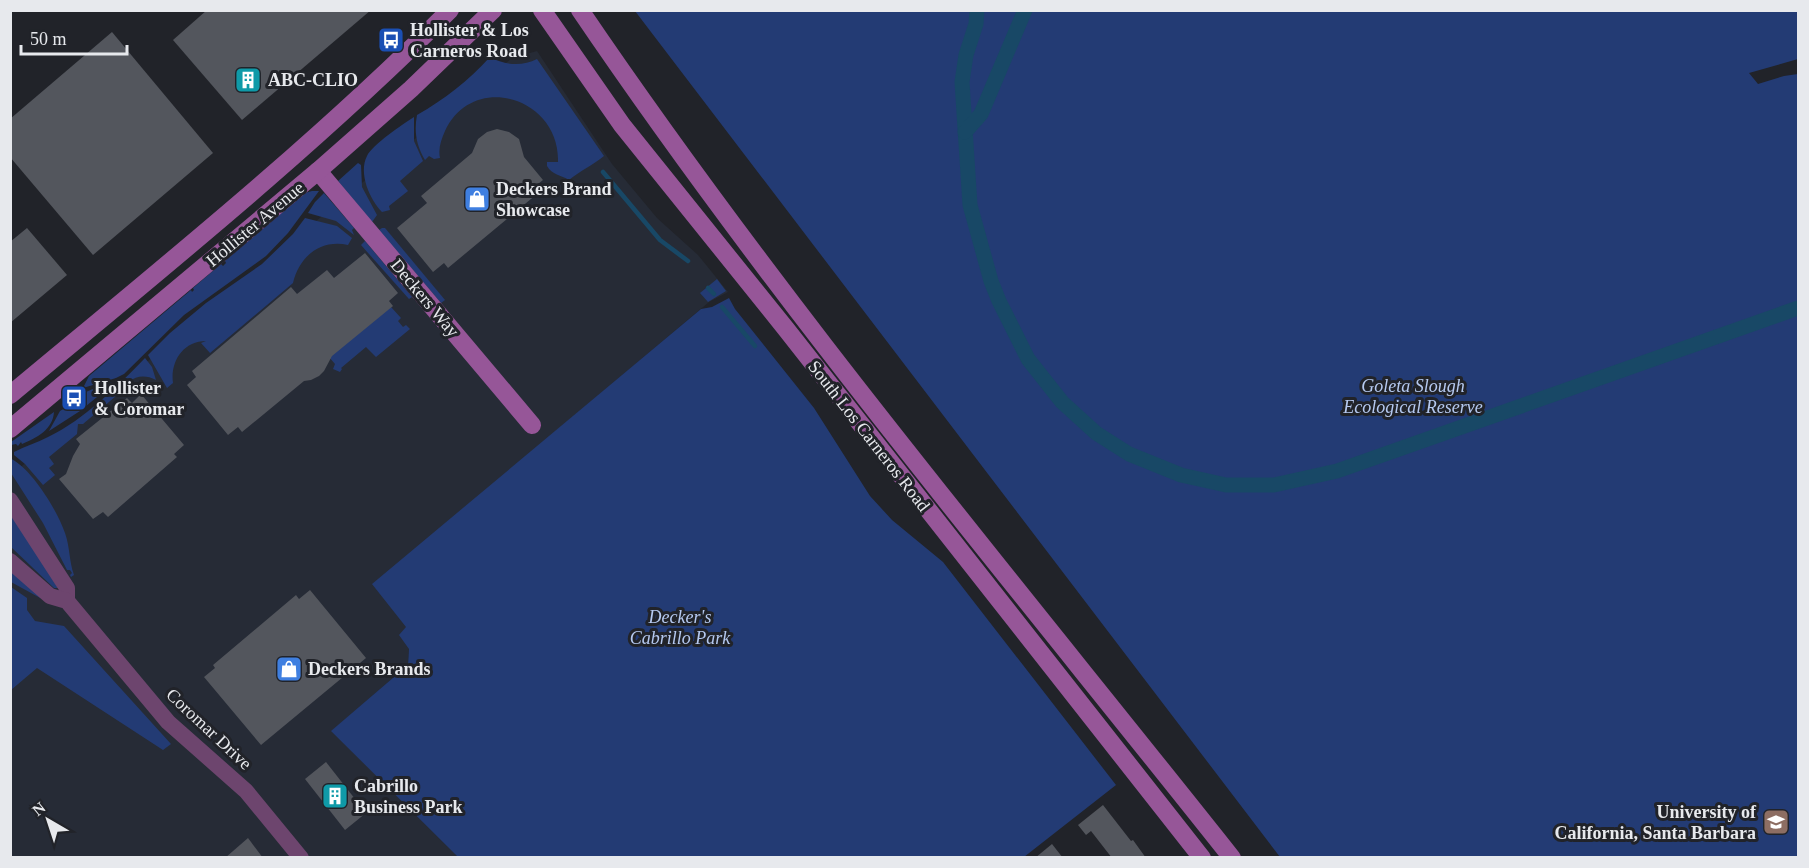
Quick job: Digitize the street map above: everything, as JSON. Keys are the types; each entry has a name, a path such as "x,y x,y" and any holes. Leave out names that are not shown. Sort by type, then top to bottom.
{"main road":[{"name":"Hollister Avenue","path":"10,395 284,165 390,71 450,10"},
{"name":"Hollister Avenue","path":"10,429 318,171 411,89 493,10"},
{"name":"South Los Carneros Road","path":"542,10 622,125 786,329 1202,858"},
{"name":"South Los Carneros Road","path":"580,10 658,123 792,305 1232,858"},
{"name":"Deckers Way","path":"318,171 532,424"}],"street":[{"name":"Coromar Drive","path":"10,500 66,588 66,601"},
{"name":"Coromar Drive","path":"10,561 50,596 66,601 168,722 246,791 301,858"}],"shaded area":[{"path":"537,51 612,164 657,218 698,255 728,292 709,302 512,468 407,627 408,665 332,731 458,857 11,858 11,475 512,58"}],"green space":[{"name":"Goleta Slough Ecological Reserve","path":"635,11 1798,11 1798,59 1749,73 1758,84 1798,74 1798,857 1280,857"},
{"path":"490,57 513,64 537,59 604,156 569,180 554,173 547,166 547,162 558,162 555,140 545,121 531,108 513,100 494,97 475,101 458,112 441,141 440,158 434,159 429,156 425,160 416,138 417,115 456,89"},
{"path":"414,117 414,141 423,161 400,181 408,191 389,206 390,210 382,212 373,201 367,186 364,170 367,156 388,135"},
{"path":"358,163 361,165 362,187 377,215 372,222 338,181"},
{"path":"319,191 288,233 266,256 184,315 124,374 83,388 89,376 191,290 192,292 193,288 221,264 223,266 225,261 305,193"},
{"path":"324,193 354,228 352,230 354,235 336,221 308,213"},
{"path":"305,218 337,226 352,238 348,245 328,245 312,252 300,265 293,283 210,353 201,343 206,341 198,342 185,349 176,360 173,383 167,388 148,355 206,303 262,264 293,234"},
{"path":"385,228 445,300 441,303 379,230"},
{"path":"365,241 412,297 409,299 361,245"},
{"path":"717,279 726,291 708,302 700,293"},
{"name":"Decker's Cabrillo Park","path":"729,298 735,309 814,408 870,496 892,520 943,562 1116,785 1024,857 458,857 331,731 408,665 409,649 399,635 406,627 372,584 701,309 712,307"},
{"path":"391,307 401,318 398,321 403,327 406,325 410,329 376,357 366,347 341,368 340,372 333,369 335,364 329,357"},
{"path":"145,358 152,367 156,380 145,377 135,378 127,385 123,396 116,396 83,424 78,424 77,434 49,457 54,464 49,468 55,475 43,485 14,455 14,452 62,430 88,412"},
{"path":"109,382 114,383 80,411 49,431 60,411 81,398 79,395"},
{"path":"54,412 51,423 38,436 28,442 22,444 21,442 18,446 11,445 11,442"},
{"path":"10,458 35,480 56,513 67,538 74,575 71,577 72,573 67,570 43,523 11,473"},
{"path":"10,509 58,588 54,588 11,547"},
{"path":"10,565 42,599 11,582"},
{"path":"11,587 27,598 27,610 35,621 64,626 171,744 163,750 37,668 11,690"}],"building":[{"name":"ABC-CLIO","path":"207,10 371,10 242,120 173,40"},
{"path":"112,32 213,153 93,255 10,157 10,119"},
{"name":"Deckers Brand Showcase","path":"497,129 509,132 519,139 524,157 543,180 533,188 537,194 448,268 444,263 433,272 397,228 427,203 421,196 472,153 478,139 487,132"},
{"path":"27,228 67,275 10,323 10,242"},
{"path":"365,253 398,293 389,301 393,306 332,356 319,376 304,381 242,432 238,427 228,435 187,385 196,377 192,371 291,287 297,294 327,270 334,278"},
{"path":"141,394 184,445 174,454 177,457 108,517 103,512 93,519 59,479 66,474 80,444 76,439 127,398 132,403"},
{"path":"310,590 366,658 261,745 204,677 215,668 213,665 296,595 299,599"},
{"name":"Cabrillo Business Park","path":"326,762 366,813 345,830 305,779"},
{"path":"1103,805 1146,858 1112,858 1091,831 1086,835 1078,825"},
{"path":"248,838 263,858 225,858"},
{"path":"1052,844 1063,858 1035,858"}],"waterway":[{"path":"977,10 976,24 966,55 962,82 970,205 991,281 999,301 1028,359 1062,402 1096,433 1129,454 1181,475 1226,485 1274,485 1337,471 1798,308"},
{"path":"965,132 981,114 1025,10"},
{"path":"603,172 660,240 688,261"},
{"path":"708,288 714,294"},
{"path":"722,307 755,346"}],"place":[{"name":"Hollister & Los Carneros Road","path":"391,40"},
{"name":"ABC-CLIO","path":"248,80"},
{"name":"Deckers Brand Showcase","path":"477,199"},
{"name":"Hollister & Coromar","path":"74,398"},
{"name":"Deckers Brands","path":"289,669"},
{"name":"Cabrillo Business Park","path":"335,796"},
{"name":"University of California, Santa Barbara","path":"1776,822"}]}
